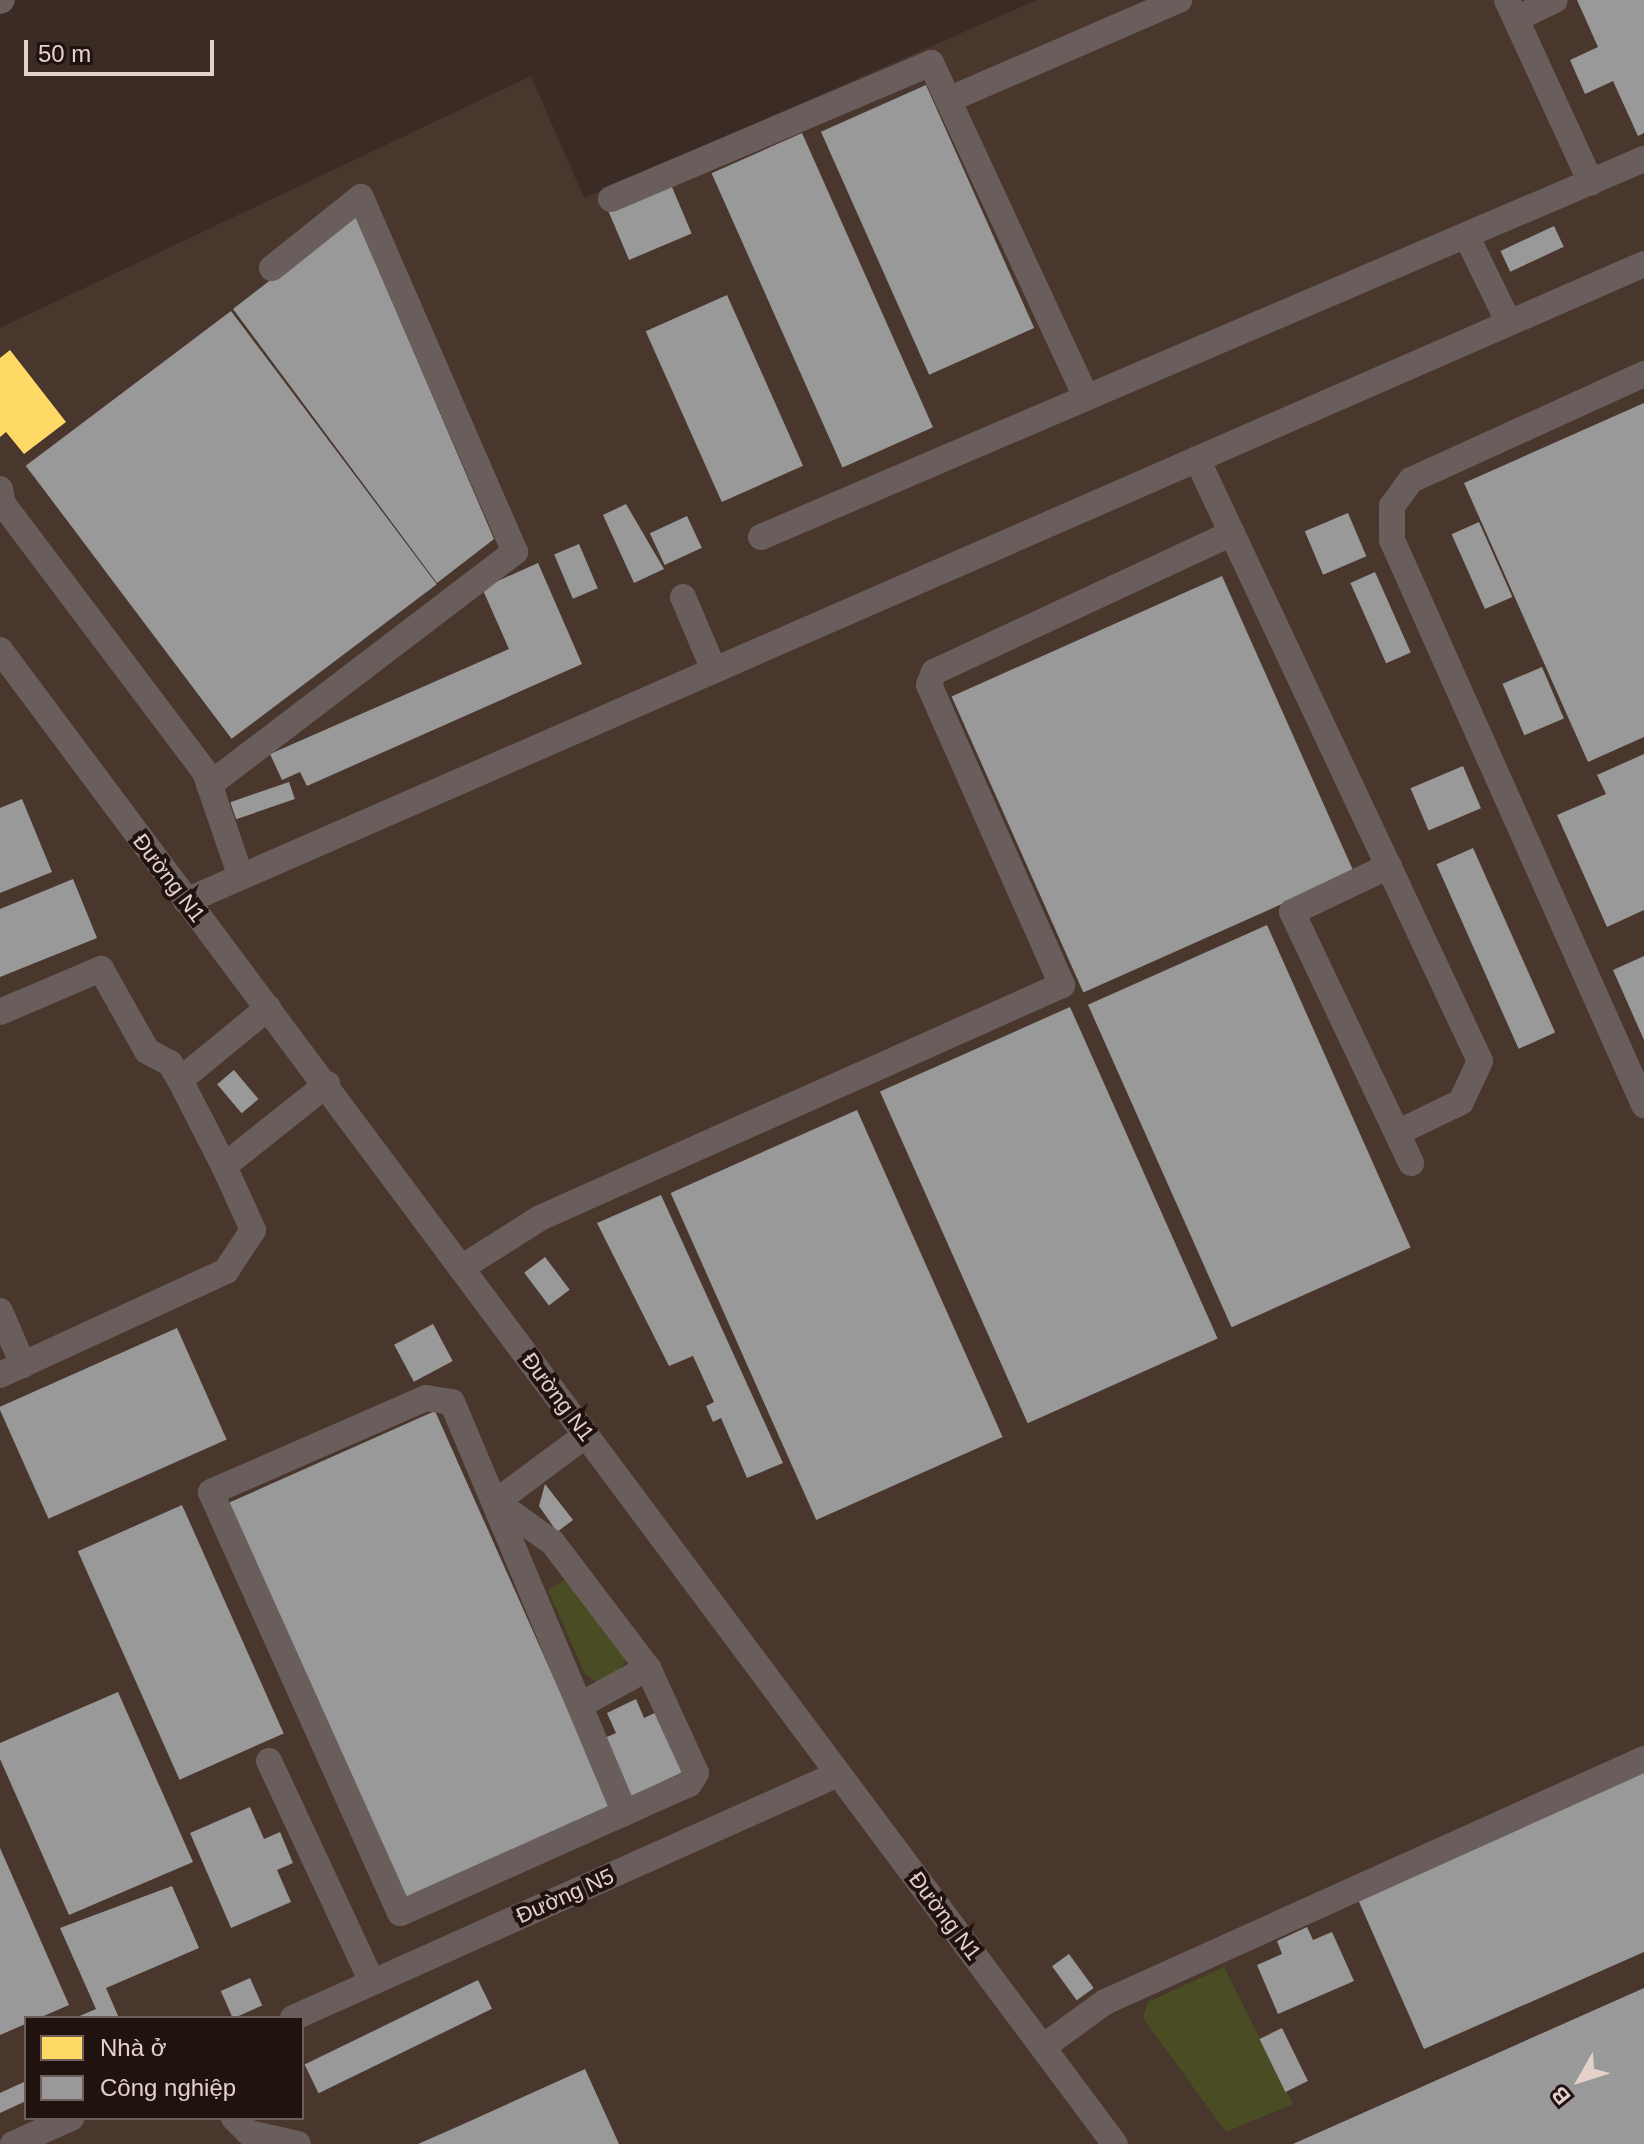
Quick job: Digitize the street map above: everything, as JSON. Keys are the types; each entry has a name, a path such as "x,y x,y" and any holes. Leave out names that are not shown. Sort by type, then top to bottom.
{"street":[{"path":"948,100 1179,0"},
{"path":"1555,0 1512,9 1591,183"},
{"path":"611,199 931,63 1085,395"},
{"path":"761,537 1371,270 1468,239 1644,159"},
{"path":"209,785 515,552 361,197 272,268"},
{"path":"1468,239 1509,323"},
{"path":"186,901 1644,264"},
{"path":"1644,374 1411,480 1392,506 1392,529 1644,1105"},
{"path":"1197,459 1480,1061 1461,1102 1397,1133"},
{"path":"0,489 3,504 209,785 241,877"},
{"path":"461,1268 540,1218 1062,985 929,685 934,672 1232,533"},
{"path":"683,597 714,670"},
{"name":"Đường N1","path":"0,650 186,901 327,1084 1115,2144"},
{"path":"1389,866 1292,912 1411,1163"},
{"path":"0,1012 101,969 111,976 147,1051 170,1063 180,1080 253,1230 235,1262 12,1370 0,1311"},
{"path":"180,1080 268,1008"},
{"path":"224,1166 327,1084"},
{"path":"496,1502 553,1543 648,1668 696,1773 689,1784 625,1813 400,1913 211,1492 439,1395 452,1402 584,1703 625,1813"},
{"path":"496,1502 586,1435"},
{"path":"584,1703 648,1668"},
{"path":"1043,2047 1105,2002 1644,1759"},
{"path":"269,1761 372,1982"},
{"name":"Đường N5","path":"297,2016 838,1774"},
{"path":"13,2144 67,2120"},
{"path":"236,2120 249,2133 298,2144"}],"shaded area":[{"path":"1037,0 1644,0 1644,2144 0,2144 0,328 531,76 584,198"}],"green space":[{"path":"567,1578 627,1659 619,1672 597,1682 585,1674 548,1590"},
{"path":"1224,1967 1293,2104 1226,2132 1143,2018 1148,2002"}],"building: Nhà ở":[{"path":"10,350 66,422 24,454 6,432 0,437 0,358"}],"building: Công nghiệp":[{"path":"1577,0 1644,0 1644,133 1638,136 1613,81 1585,94 1570,60 1598,47"},
{"path":"926,85 1034,328 929,375 821,132"},
{"path":"802,133 933,427 843,467 712,173"},
{"path":"669,180 692,233 629,260 606,207"},
{"path":"355,215 494,539 437,583 233,309"},
{"path":"1554,226 1564,247 1510,272 1501,251"},
{"path":"727,295 803,466 722,502 646,331"},
{"path":"231,311 437,584 232,739 26,466"},
{"path":"1644,403 1644,737 1588,762 1464,483"},
{"path":"626,504 664,569 634,583 603,515"},
{"path":"1348,513 1366,556 1323,575 1305,531"},
{"path":"687,516 702,548 665,565 650,533"},
{"path":"1479,522 1512,597 1485,609 1452,534"},
{"path":"579,544 598,588 573,599 554,555"},
{"path":"538,563 582,664 307,786 300,772 282,780 270,754 509,649 482,588"},
{"path":"1375,572 1411,652 1386,663 1350,583"},
{"path":"1222,576 1354,872 1083,992 952,696"},
{"path":"1542,667 1564,719 1524,735 1502,684"},
{"path":"1644,754 1644,910 1607,927 1557,815 1606,794 1597,775"},
{"path":"1463,766 1481,808 1429,831 1411,788"},
{"path":"289,782 295,799 236,819 230,802"},
{"path":"22,799 52,872 0,893 0,808"},
{"path":"1473,848 1555,1033 1519,1049 1436,864"},
{"path":"73,879 97,938 0,977 0,909"},
{"path":"1267,925 1411,1247 1232,1327 1088,1005"},
{"path":"1644,956 1644,1040 1613,970"},
{"path":"1070,1007 1218,1339 1028,1423 880,1092"},
{"path":"234,1070 258,1099 242,1113 217,1084"},
{"path":"857,1110 1003,1437 816,1520 671,1193"},
{"path":"661,1195 783,1463 747,1478 721,1418 713,1422 706,1406 714,1402 693,1356 669,1366 597,1223"},
{"path":"545,1257 570,1290 549,1305 524,1273"},
{"path":"433,1324 453,1361 414,1382 394,1345"},
{"path":"177,1328 227,1439 48,1519 0,1407"},
{"path":"435,1411 611,1807 401,1900 225,1505"},
{"path":"545,1484 573,1520 557,1532 539,1506"},
{"path":"182,1505 284,1733 180,1780 78,1551"},
{"path":"118,1692 193,1862 69,1915 0,1759 0,1743"},
{"path":"636,1699 644,1718 659,1711 685,1771 626,1799 600,1740 616,1733 607,1713"},
{"path":"1644,1767 1644,1952 1424,2049 1356,1895"},
{"path":"250,1807 264,1839 280,1832 293,1863 277,1870 291,1902 231,1928 190,1833"},
{"path":"0,1848 69,2005 44,2016 24,2016 24,2025 0,2035"},
{"path":"172,1886 199,1948 106,1988 118,2016 80,2016 96,2009 60,1928"},
{"path":"1307,1927 1313,1940 1332,1932 1354,1981 1278,2014 1257,1965 1282,1954 1277,1941"},
{"path":"1069,1954 1094,1988 1077,2000 1052,1966"},
{"path":"250,1978 262,2005 232,2016 221,1991"},
{"path":"478,1980 492,2009 319,2093 305,2065"},
{"path":"1644,1988 1644,2144 1293,2144"},
{"path":"1282,2028 1308,2081 1285,2092 1260,2039"},
{"path":"585,2069 619,2144 418,2144 459,2126"},
{"path":"24,2082 24,2102 0,2113 0,2093"}]}
